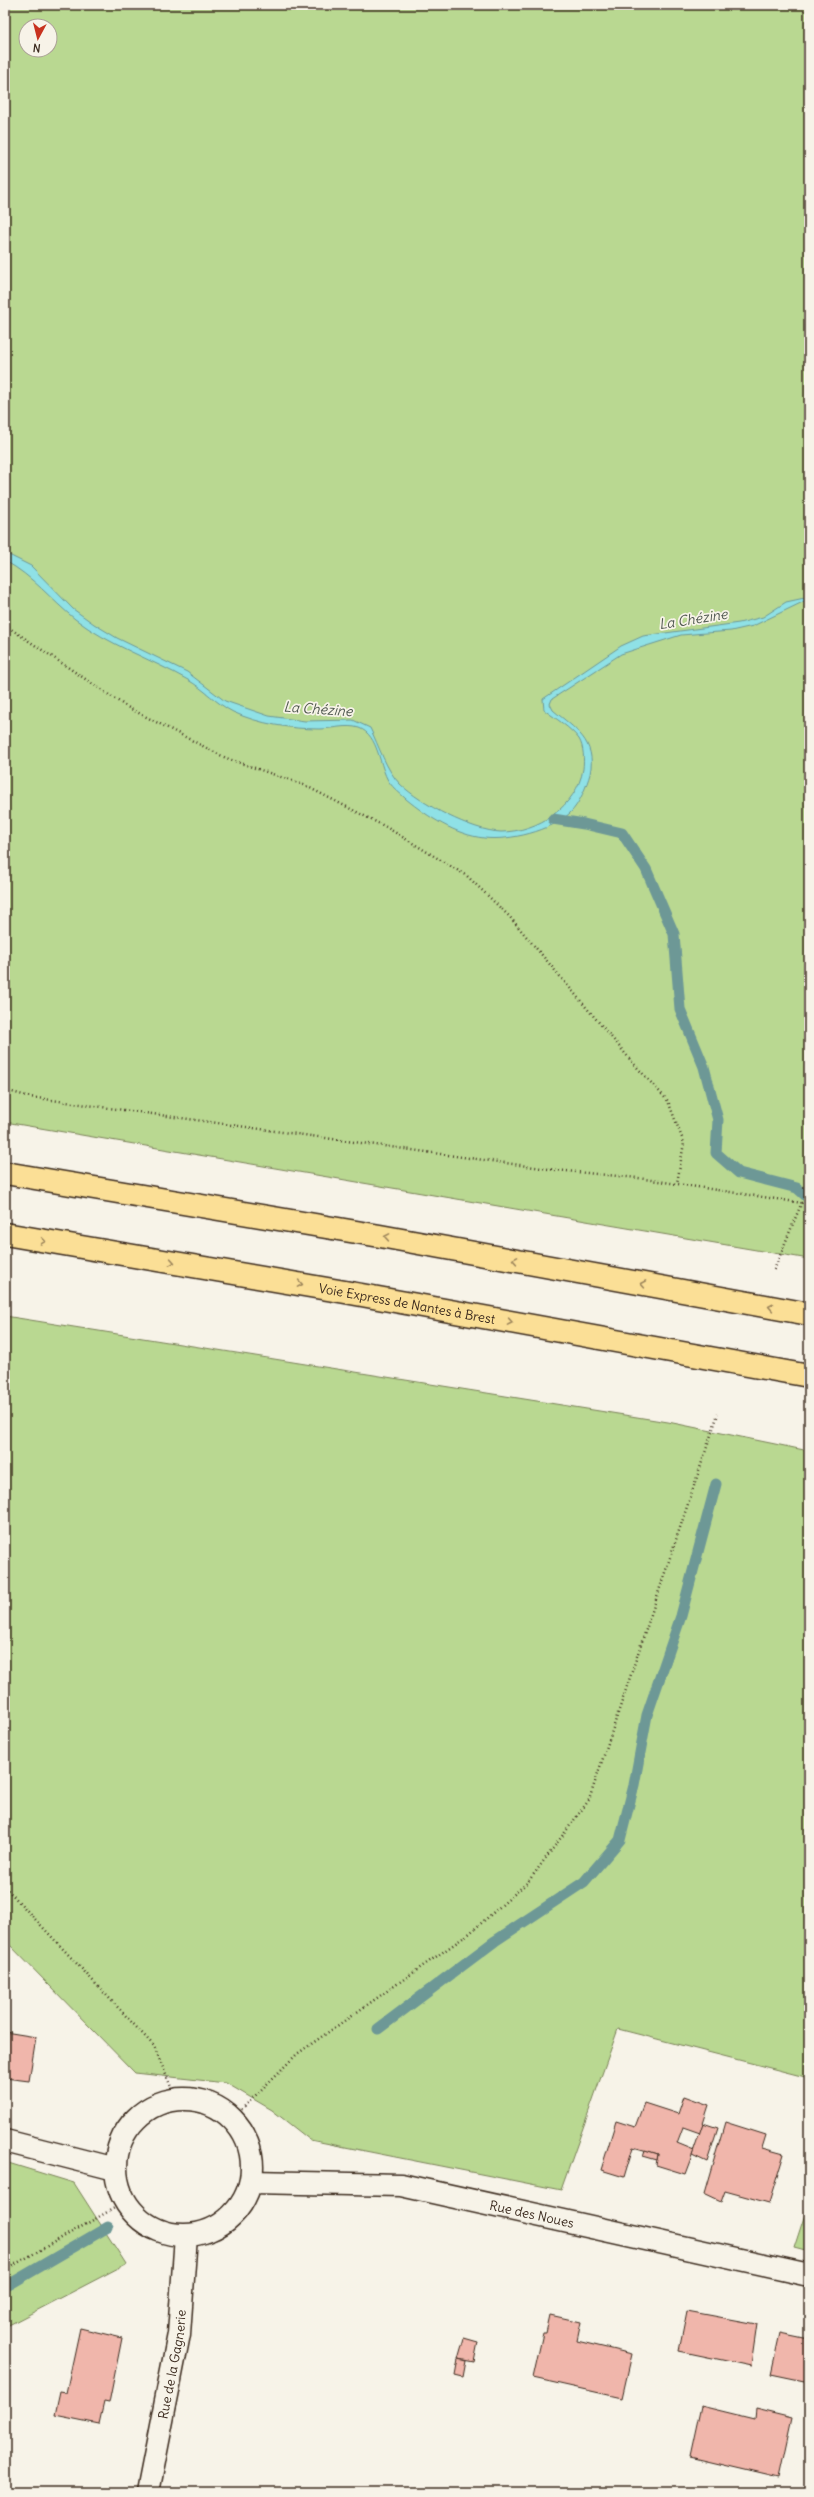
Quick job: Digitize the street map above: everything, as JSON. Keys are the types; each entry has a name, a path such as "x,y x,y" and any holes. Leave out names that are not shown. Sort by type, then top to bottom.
{"highway":[{"path":"5,1173 380,1236 809,1314"},
{"name":"Voie Express de Nantes à Brest","path":"5,1234 345,1292 809,1376"}],"street":[{"path":"176,2099 196,2099 216,2106 233,2118 246,2137 252,2160 251,2182 244,2200 230,2218 204,2233 186,2236 173,2235 148,2226 130,2211 119,2191 115,2169 117,2148 126,2130 139,2115 156,2104 176,2099"},
{"path":"5,2141 115,2169"},
{"name":"Rue des Noues","path":"251,2182 401,2185 809,2275"},
{"name":"Rue de la Gagnerie","path":"148,2492 179,2334 186,2236"}],"path":[{"path":"5,625 126,707 226,758 304,785 386,827 467,876 509,916 634,1064 668,1101 684,1143 677,1184"},
{"path":"5,1090 46,1099 556,1170 677,1184 809,1204"},
{"path":"774,1270 802,1202"},
{"path":"233,2118 297,2054 470,1932 528,1882 589,1800 718,1414"},
{"path":"5,1887 154,2046 176,2099"},
{"path":"5,2270 125,2202"}],"green space":[{"path":"5,5 809,5 809,1259 5,1122"},
{"path":"5,1316 668,1422 809,1451 809,2078 618,2029 561,2190 310,2140 272,2110 226,2083 135,2073 5,1940"},
{"path":"5,2162 74,2183 126,2264 5,2327"},
{"path":"809,2202 809,2252 794,2248"}],"water":[{"path":"5,553 31,566 73,609 94,624 117,638 187,672 225,701 269,716 305,721 353,720 370,728 391,772 400,784 409,792 434,808 462,822 476,827 501,832 515,831 542,822 564,805 573,794 579,782 584,762 581,742 563,723 544,710 543,699 621,646 643,636 739,623 763,617 786,602 809,597 809,599 753,626 731,631 681,635 621,654 552,699 550,704 553,710 576,730 587,744 591,763 587,784 582,795 570,813 552,825 541,830 518,836 494,839 474,836 453,829 433,818 406,799 389,782 375,744 366,732 359,728 349,726 319,729 286,727 253,720 233,712 221,705 188,680 102,637 75,619 42,588 5,561"}],"building":[{"path":"5,2032 36,2037 29,2081 5,2078"},
{"path":"684,2096 709,2105 700,2133 683,2127 677,2143 694,2150 685,2174 656,2165 658,2154 633,2147 624,2177 601,2170 616,2121 635,2127 644,2103 678,2114"},
{"path":"725,2122 766,2135 762,2148 784,2154 769,2203 725,2191 721,2202 704,2194"},
{"path":"703,2123 718,2128 707,2162 692,2155"},
{"path":"645,2150 658,2154 657,2160 643,2156"},
{"path":"687,2311 757,2324 751,2366 679,2351"},
{"path":"550,2315 581,2322 577,2341 632,2354 622,2398 533,2378 543,2333 546,2333"},
{"path":"80,2328 122,2338 109,2403 104,2402 99,2424 55,2415 60,2392 66,2393"},
{"path":"780,2333 809,2339 809,2382 771,2374"},
{"path":"464,2338 478,2342 474,2362 458,2359"},
{"path":"458,2359 466,2361 463,2377 455,2375"},
{"path":"701,2406 754,2419 755,2409 792,2418 779,2478 690,2457"}],"waterway":[{"path":"553,819 584,824 622,833 646,869 674,934 680,1009 704,1067 718,1120 716,1153 739,1173 797,1188 806,1196"},
{"path":"378,2029 495,1941 584,1882 620,1840 634,1785 647,1715 681,1616 716,1484"},
{"path":"5,2287 108,2227"}],"water label":[{"name":"La Chézine","path":"693,619"},
{"name":"La Chézine","path":"318,709"}]}
